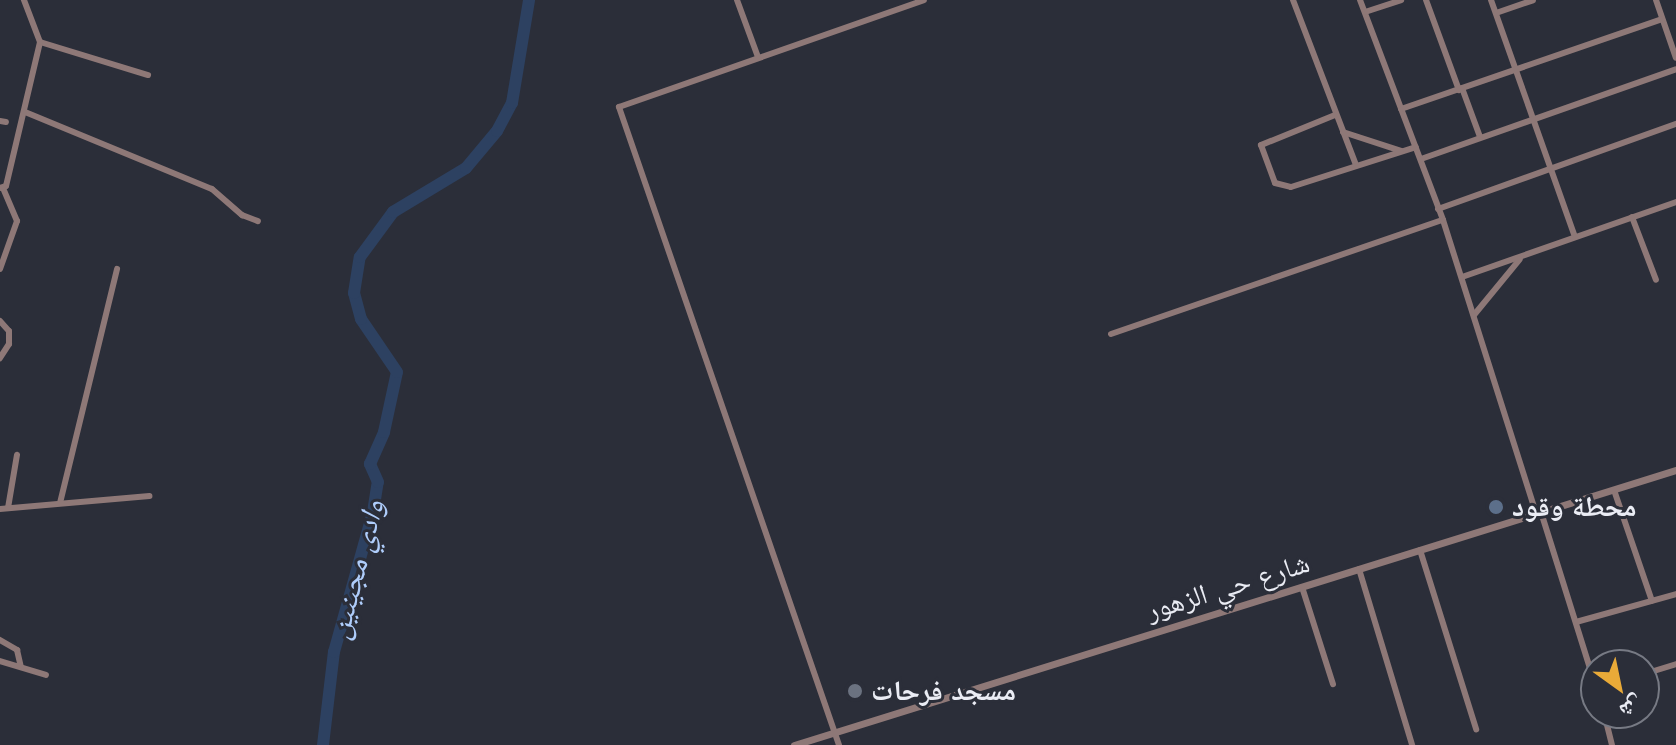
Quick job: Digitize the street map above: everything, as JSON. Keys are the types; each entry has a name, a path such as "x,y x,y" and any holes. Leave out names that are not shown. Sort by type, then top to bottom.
{"street":[{"path":"0,269 17,221 2,188 25,112 40,42 24,0"},
{"path":"737,0 758,57"},
{"path":"839,745 619,107 924,0"},
{"path":"1293,0 1356,165"},
{"path":"1360,0 1443,220 1584,649"},
{"path":"1365,12 1401,0"},
{"path":"1426,0 1480,137"},
{"path":"1491,0 1575,237"},
{"path":"1496,13 1533,0"},
{"path":"1656,0 1676,58"},
{"path":"1401,109 1516,72 1662,19"},
{"path":"40,42 148,75"},
{"path":"1421,159 1676,69"},
{"path":"25,112 212,189 242,215 258,221"},
{"path":"1335,115 1260,149 1275,183 1285,188 1416,147"},
{"path":"1438,209 1676,124"},
{"path":"1343,132 1401,151"},
{"path":"1462,277 1676,202"},
{"path":"1632,217 1656,280"},
{"path":"1111,334 1443,220"},
{"path":"1474,315 1521,257"},
{"path":"60,503 117,269"},
{"path":"0,321 9,331 9,344 0,358"},
{"path":"17,455 4,509 149,496"},
{"name":"شارع حي الزهور","path":"794,745 1676,472"},
{"path":"1614,490 1652,601"},
{"path":"1420,550 1476,729"},
{"path":"1359,569 1412,745"},
{"path":"1302,587 1333,684"},
{"path":"1576,622 1676,594"},
{"path":"0,640 17,650 21,667"},
{"path":"0,661 46,675"}],"waterway":[{"name":"وادي مجينين","path":"323,745 334,652 373,512 378,482 370,464 384,432 397,372 361,319 354,293 360,257 393,212 466,168 497,131 512,103 529,0"}],"place":[{"name":"محطة وقود","path":"1496,507"},
{"name":"مسجد فرحات","path":"855,691"}]}
